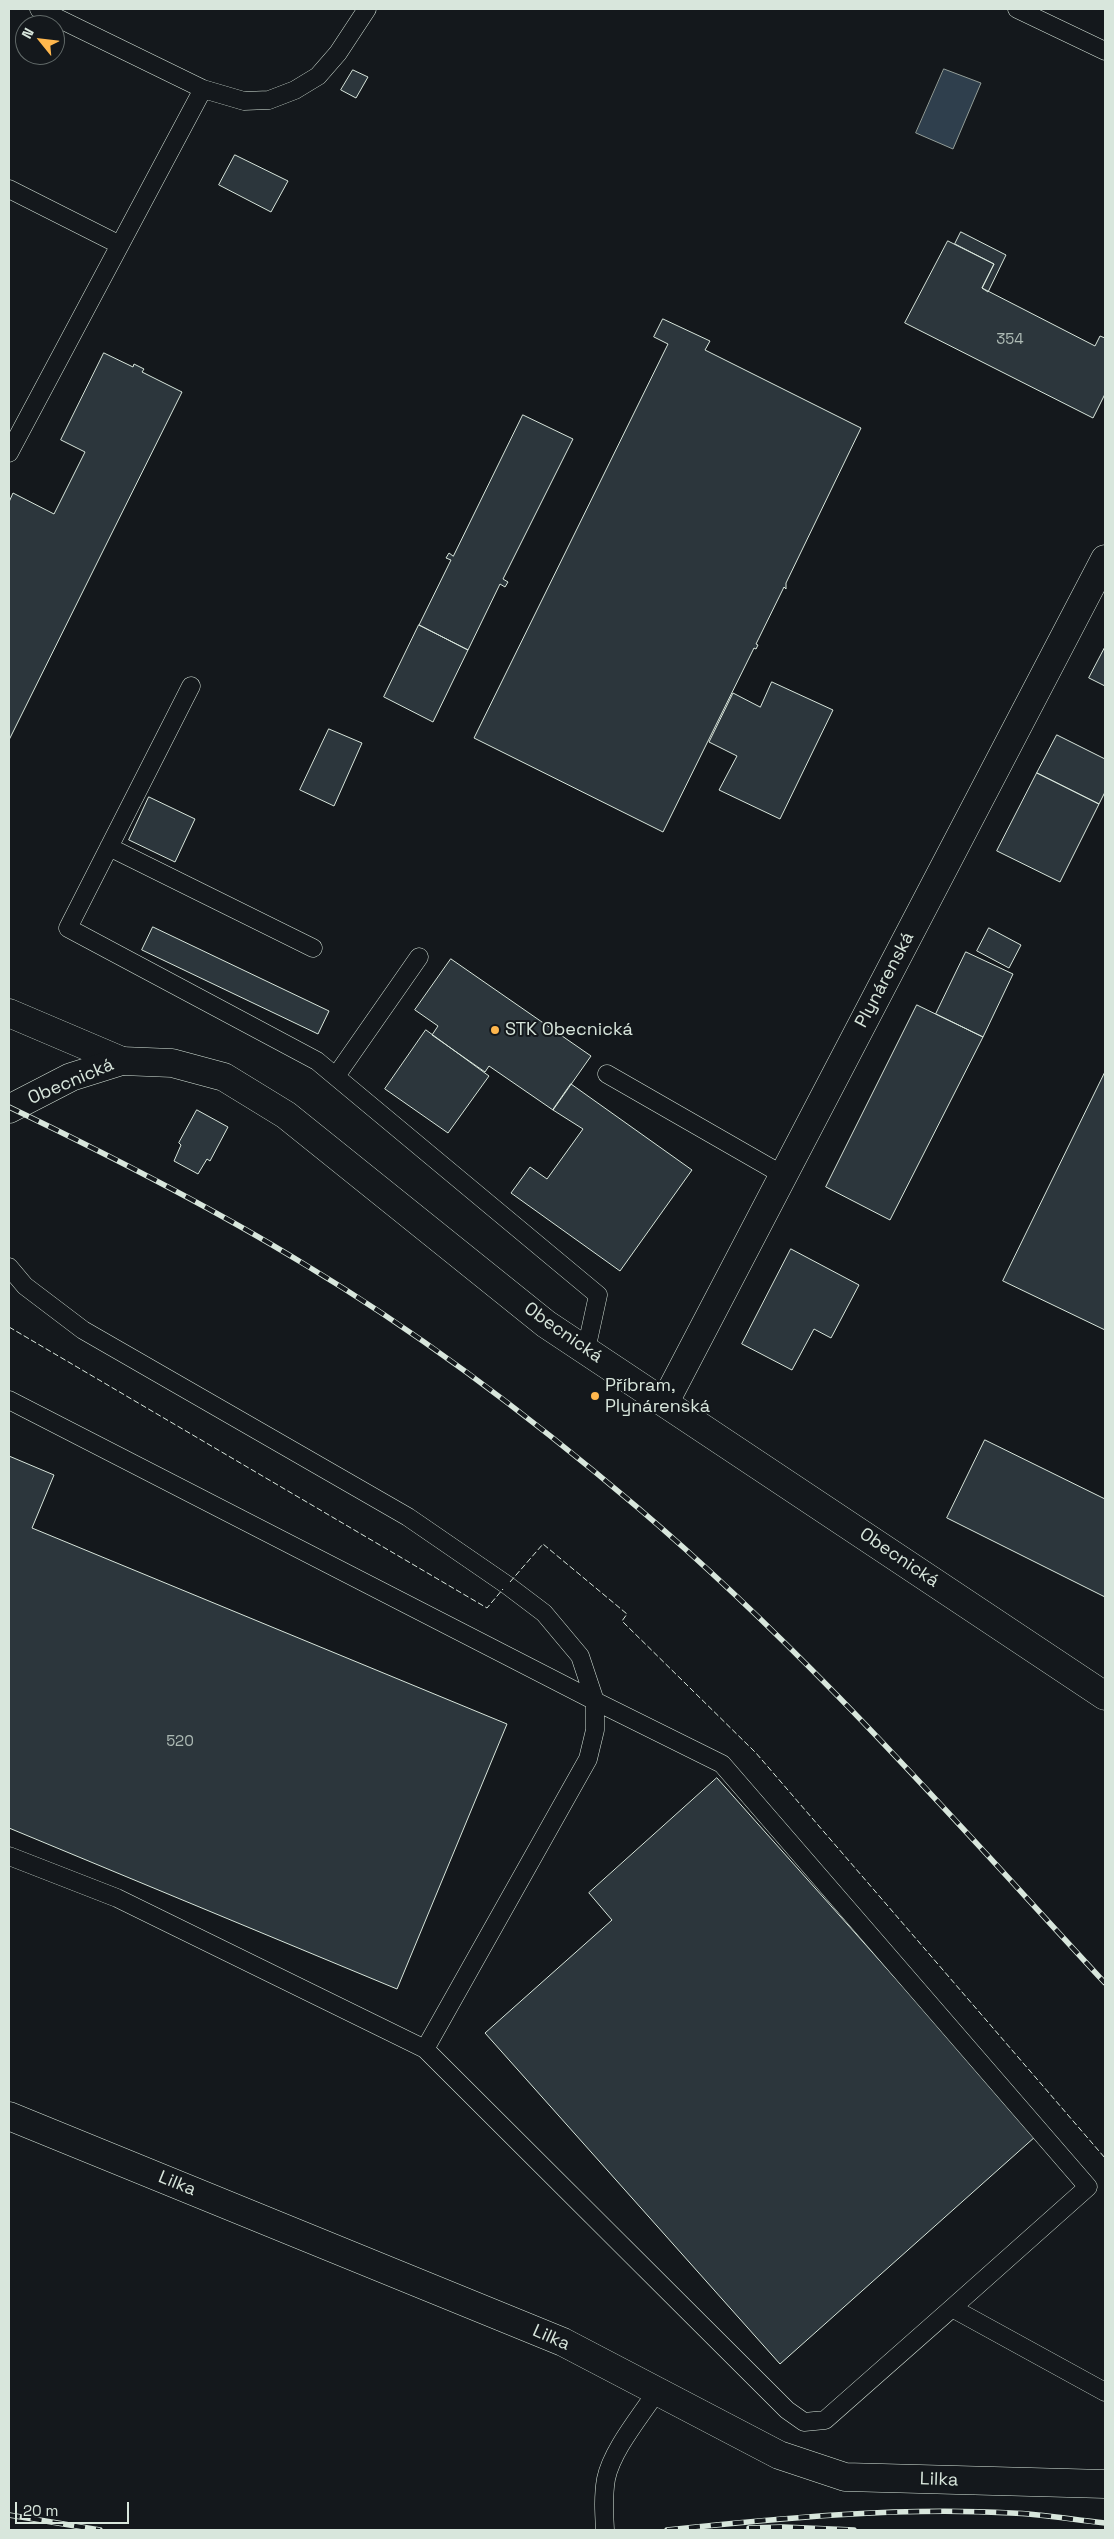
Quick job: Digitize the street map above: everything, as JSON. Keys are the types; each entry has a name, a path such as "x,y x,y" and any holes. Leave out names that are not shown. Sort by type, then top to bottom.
{"street":[{"name":"Plynárenská","path":"665,1402 1105,560"},
{"path":"9,1013 122,1060"},
{"name":"Obecnická","path":"9,1109 71,1078 122,1060 172,1062 224,1077 286,1115 546,1324 1105,1696"},
{"name":"Lilka","path":"9,2116 563,2342 779,2455 845,2477 1105,2484"}],"lane":[{"path":"39,9 203,89 244,101 269,100 296,90 318,76 338,53 367,9"},
{"path":"1017,9 1105,52"},
{"path":"9,453 203,89"},
{"path":"9,189 120,245"},
{"path":"191,686 68,928 317,1061 336,1076 598,1295 586,1350"},
{"path":"109,847 313,948"},
{"path":"336,1076 419,957"},
{"path":"607,1074 783,1175"},
{"path":"9,1267 25,1286 83,1330 408,1517 507,1585 544,1613 580,1656 595,1701 595,1730 588,1759 425,2049"},
{"path":"9,1400 595,1701 722,1764 1088,2187 825,2420 804,2422 780,2403 425,2049 117,1898 9,1856"},
{"path":"952,2308 1105,2392"},
{"path":"605,2530 603,2497 606,2478 613,2459 657,2391"}],"water":[{"path":"944,69 981,83 953,149 916,133"}],"building":[{"path":"353,70 368,77 356,98 341,90"},
{"path":"235,155 288,181 271,212 219,185"},
{"path":"961,232 1006,255 988,292 982,288 994,264 955,244"},
{"path":"948,241 994,264 982,288 1095,346 1100,336 1105,338 1105,394 1093,418 905,323"},
{"path":"663,319 710,341 705,350 861,428 786,583 786,589 784,587 756,644 758,645 756,649 754,648 663,832 474,738 668,344 654,337"},
{"path":"104,353 133,367 134,364 144,369 142,372 182,392 9,740 9,502 13,493 54,514 85,452 61,440"},
{"path":"523,415 573,439 503,579 508,582 505,587 500,584 468,650 419,625 451,560 446,558 449,553 453,556"},
{"path":"419,625 468,650 433,722 384,697"},
{"path":"1105,647 1105,686 1089,678"},
{"path":"772,682 833,710 780,819 719,790 737,756 709,742 733,693 760,707"},
{"path":"329,729 362,743 334,806 300,790"},
{"path":"1057,735 1105,759 1105,792 1099,804 1037,773"},
{"path":"1037,773 1099,804 1060,882 997,851"},
{"path":"149,797 195,819 175,862 129,840"},
{"path":"153,927 329,1011 318,1034 142,950"},
{"path":"989,928 1021,945 1009,968 977,951"},
{"path":"966,952 1013,974 983,1037 936,1014"},
{"name":"STK Obecnická","path":"451,959 591,1056 553,1110 489,1066 485,1072 432,1035 438,1026 415,1010"},
{"path":"917,1005 983,1037 890,1220 826,1187"},
{"path":"426,1030 489,1076 448,1133 385,1089"},
{"path":"1105,1072 1105,1330 1003,1281"},
{"path":"571,1084 692,1170 620,1271 511,1193 530,1167 547,1179 583,1129 553,1110"},
{"path":"197,1110 228,1127 210,1161 207,1159 198,1174 174,1161 181,1145 179,1143"},
{"path":"791,1249 859,1285 831,1338 814,1329 792,1370 742,1344"},
{"path":"985,1440 1105,1499 1105,1597 947,1518"},
{"path":"9,1456 54,1475 32,1528 507,1724 397,1989 9,1828"},
{"path":"717,1778 1036,2136 780,2364 485,2033 612,1920 589,1893"}],"railway":[{"path":"9,1107 158,1182 304,1264 433,1348 557,1441 637,1507 761,1619 878,1738 1105,1983"},
{"path":"667,2530 753,2521 925,2511 1023,2514 1105,2523"},
{"path":"9,2515 100,2530"},
{"path":"749,2528 783,2527 854,2530"}],"fence":[{"path":"9,1327 487,1608 503,1589"},
{"path":"510,1582 543,1544 627,1614 622,1621 756,1753 1105,2158"}],"place":[{"name":"STK Obecnická","path":"495,1030"},
{"name":"Příbram, Plynárenská","path":"595,1396"}]}
